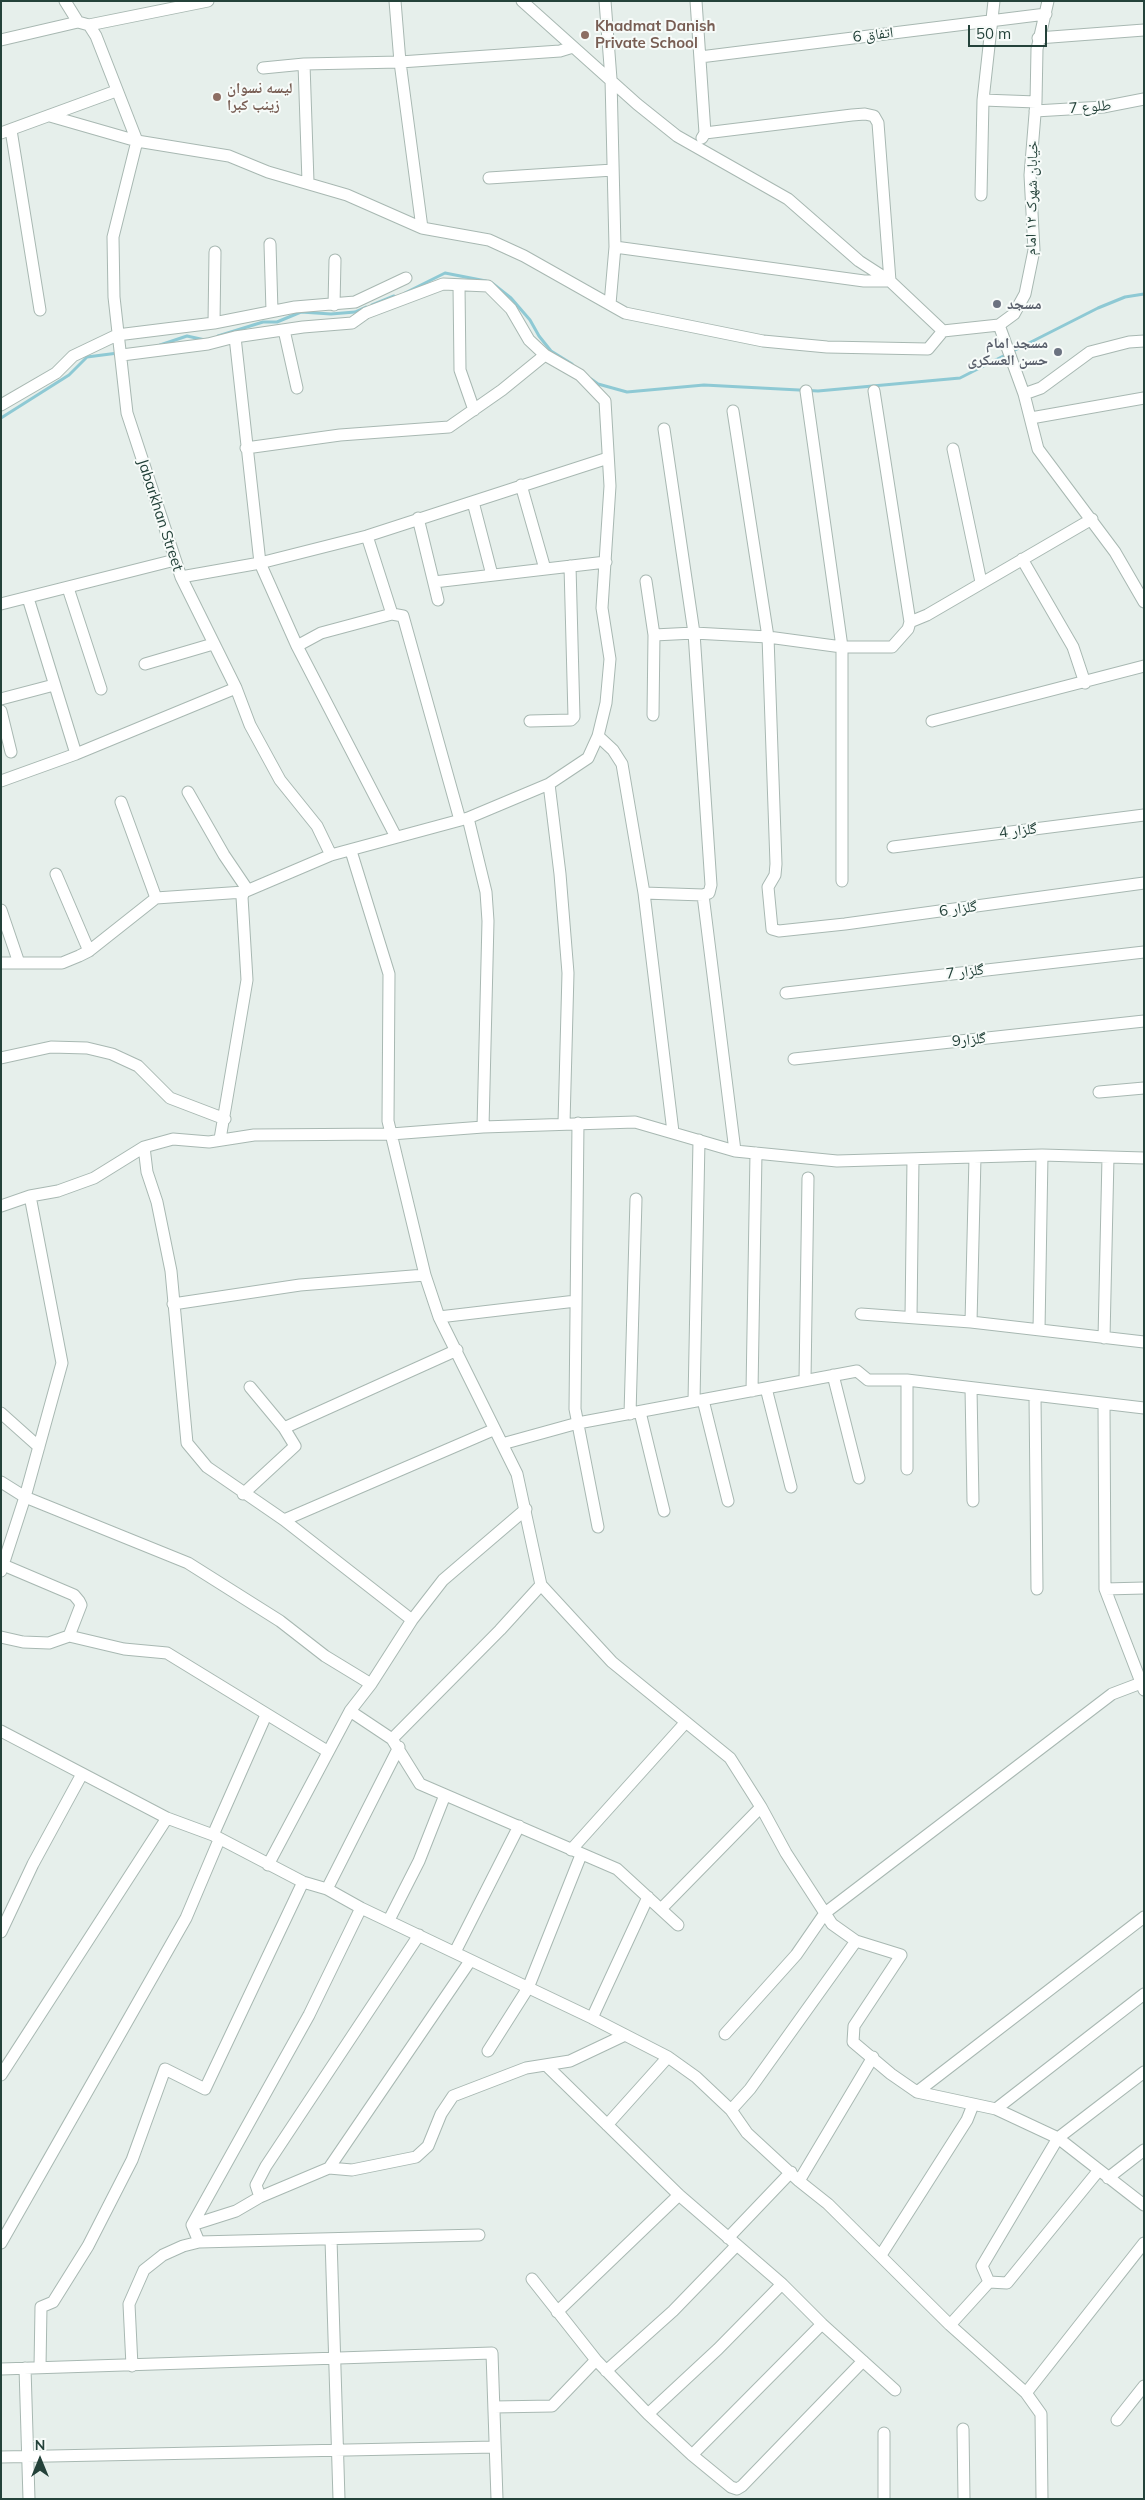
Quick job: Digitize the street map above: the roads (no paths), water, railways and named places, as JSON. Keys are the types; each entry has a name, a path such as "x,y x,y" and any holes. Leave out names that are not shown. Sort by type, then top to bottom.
{"street":[{"path":"65,1 83,24 96,36 137,141"},
{"path":"1,40 208,1"},
{"path":"395,1 400,62 422,228"},
{"path":"522,1 670,131 788,199 859,261 890,281 943,331"},
{"path":"606,1 611,79 615,247 610,304"},
{"path":"695,147 705,133 696,1"},
{"path":"981,195 983,100 994,1"},
{"name":"خیابان شهرک ۱۲ امام","path":"999,325 1014,314 1025,294 1034,250 1030,175 1036,106 1038,38 1048,1"},
{"name":"اتفاق 6","path":"700,57 1046,14"},
{"path":"1038,38 1144,30"},
{"path":"263,68 304,64 400,62 560,51 573,47"},
{"path":"304,64 308,182"},
{"path":"40,310 6,131 116,91"},
{"name":"طلوع 7","path":"983,100 1036,106 1103,107 1144,99"},
{"path":"705,133 852,115 865,114 874,116 878,123 890,281"},
{"path":"50,116 137,141 229,156 268,172 308,182 346,195 422,228 488,240 524,256 625,312 763,341 827,347 928,348 943,331 999,325 1009,358 1024,394 1038,449 1115,552 1144,602"},
{"name":"Jabarkhan Street","path":"137,141 112,237 117,335 122,355 127,413 181,577 236,688 250,725 276,772 317,826 330,855"},
{"path":"489,178 613,170"},
{"path":"270,244 272,311"},
{"path":"615,247 864,281 890,281"},
{"path":"214,322 215,252"},
{"path":"334,305 335,260"},
{"path":"1,405 56,373 73,356 117,335 214,322 272,311 354,302 406,278"},
{"path":"1,962 62,963 88,951 156,898 246,890 330,855 351,851 396,836 464,819 549,784 588,758 598,736 606,703 610,659 602,608 610,495 605,401 580,375 545,355 529,340 511,309 488,286 442,284 366,313 352,323 284,330 235,337 208,344 122,355"},
{"path":"459,286 460,370 474,410"},
{"path":"284,330 297,388"},
{"path":"235,337 260,562 297,646 396,836"},
{"path":"1024,394 1041,388 1090,352 1129,342 1144,341"},
{"path":"246,448 340,435 449,427 545,355"},
{"path":"806,391 842,647 842,881"},
{"path":"654,635 694,633 768,637 842,647 892,647 908,629 910,622 874,391"},
{"path":"1031,418 1144,398"},
{"path":"733,411 768,637"},
{"path":"644,893 703,895 709,893 711,885 694,633 664,429"},
{"path":"953,449 982,582"},
{"path":"181,577 260,562 368,536 418,518 608,458"},
{"path":"521,485 545,569"},
{"path":"472,502 492,575"},
{"path":"418,518 438,600"},
{"path":"910,622 927,615 1092,519"},
{"path":"368,536 392,614"},
{"path":"1022,559 1073,647 1085,683"},
{"path":"1,604 175,560"},
{"path":"434,582 606,562"},
{"path":"530,721 572,720 574,717 570,566"},
{"path":"646,581 654,635 653,715"},
{"path":"68,588 101,689"},
{"path":"28,598 76,754"},
{"path":"297,646 321,633 392,614 403,616 486,892 488,921 483,1127"},
{"name":"گلزار 6","path":"768,637 776,864 775,875 768,888 772,930 845,924 1144,883"},
{"path":"145,664 213,644"},
{"path":"932,721 1085,683 1144,666"},
{"path":"1,699 54,685"},
{"path":"1,781 76,754 236,688"},
{"path":"1,711 11,752"},
{"path":"598,736 613,750 622,764 644,893 673,1132"},
{"path":"549,784 560,874 568,973 564,1123"},
{"path":"188,792 246,890"},
{"path":"121,802 156,898"},
{"name":"گلزار 4","path":"893,846 1144,815"},
{"path":"351,851 389,974 388,1121 425,1275 440,1317 517,1474 541,1585 612,1662 730,1758 761,1807 786,1853 832,1924 856,1941 901,1955 854,2026 853,2042 891,2074 918,2092 996,2109 1058,2138 1144,2205"},
{"path":"56,874 88,951"},
{"path":"220,1139 226,1119 247,980 242,897 246,890"},
{"path":"703,895 735,1151"},
{"path":"1,910 19,963"},
{"name":"گلزار 7","path":"786,993 1144,952"},
{"name":"گلزار9","path":"794,1060 1144,1021"},
{"path":"1,1058 51,1047 87,1048 112,1054 138,1066 170,1098 226,1119"},
{"path":"1099,1092 1144,1088"},
{"path":"1,1206 30,1196 58,1191 94,1178 144,1147 173,1139 209,1142 254,1135 391,1134 564,1123 635,1122 735,1151 837,1161 1042,1155 1144,1158"},
{"path":"578,1123 574,1409 598,1527"},
{"path":"699,1140 697,1156 699,1401 728,1501"},
{"path":"144,1147 147,1172 157,1202 171,1271 188,1443 207,1467 243,1494 284,1520 412,1620"},
{"path":"752,1390 756,1153"},
{"path":"1038,1330 1042,1155"},
{"path":"972,1322 975,1157"},
{"path":"1104,1338 1108,1157"},
{"path":"911,1317 913,1159"},
{"path":"805,1380 808,1178"},
{"path":"30,1196 62,1363 25,1497 2,1567 74,1595 79,1600 80,1605 69,1636"},
{"path":"636,1199 635,1413 664,1512"},
{"path":"173,1304 300,1285 425,1275"},
{"path":"440,1317 576,1301"},
{"path":"861,1314 972,1322 1144,1342"},
{"path":"284,1428 457,1350"},
{"path":"502,1444 578,1423 856,1371 868,1380 907,1380 1144,1408"},
{"path":"833,1375 858,1478"},
{"path":"907,1380 907,1469"},
{"path":"243,1494 295,1446 284,1428 250,1387"},
{"path":"766,1388 791,1487"},
{"path":"971,1388 973,1501"},
{"path":"1035,1396 1037,1589"},
{"path":"724,2034 796,1955 825,1913 1112,1694 1142,1686 1105,1589 1104,1404"},
{"path":"1,1413 39,1447"},
{"path":"284,1520 494,1430"},
{"path":"1,1482 25,1497 188,1563 280,1621 325,1656 371,1684"},
{"path":"268,1865 327,1751 350,1711 371,1684 412,1620 443,1580 526,1509"},
{"path":"327,1889 396,1743 541,1585"},
{"path":"1105,1589 1144,1588"},
{"path":"1,1637 23,1642 49,1643 69,1636 124,1649 167,1653 327,1751"},
{"path":"350,1711 396,1743 420,1784 618,1869 678,1926"},
{"path":"1,2243 186,1918 266,1715"},
{"path":"488,2051 528,1988 576,1852 686,1722"},
{"path":"1,1730 167,1818 216,1838 303,1882 327,1889 361,1908 390,1920 470,1961 592,2018 668,2056 696,2076 731,2110 747,2134 828,2204 950,2325 1026,2392 1041,2414 1042,2499"},
{"path":"1,1932 33,1864 82,1774"},
{"path":"390,1920 418,1861 445,1795"},
{"path":"661,1909 761,1807"},
{"path":"1,2075 167,1818"},
{"path":"455,1952 519,1826"},
{"path":"40,2367 41,2307 53,2302 88,2246 132,2160 165,2069 205,2089 303,1882"},
{"path":"592,2018 648,1897"},
{"path":"192,2224 309,2014 361,1908"},
{"path":"918,2092 1144,1917"},
{"path":"260,2197 256,2185 266,2166 419,1935"},
{"path":"731,2110 750,2089 856,1941"},
{"path":"329,2168 470,1961"},
{"path":"996,2109 1144,1994"},
{"path":"192,2224 236,2211 260,2197 329,2168 352,2170 416,2157 428,2146 441,2114 454,2096 526,2068 570,2062 625,2036"},
{"path":"607,2125 668,2056"},
{"path":"606,2371 673,2311 732,2242 795,2177 873,2057"},
{"path":"546,2066 679,2195 782,2284 822,2324 895,2390"},
{"path":"989,2282 982,2266 1058,2138 1144,2072"},
{"path":"880,2255 967,2120 973,2105"},
{"path":"1108,2178 1144,2150"},
{"path":"989,2282 1007,2283 1099,2170"},
{"path":"557,2312 679,2195"},
{"path":"192,2224 199,2242"},
{"path":"132,2366 128,2304 144,2270 163,2255 199,2242 479,2235"},
{"path":"331,2239 339,2499"},
{"path":"1026,2392 1144,2242"},
{"path":"532,2279 606,2371 692,2455 731,2487 737,2489 863,2361"},
{"path":"950,2325 989,2282"},
{"path":"648,2414 718,2349 782,2284"},
{"path":"692,2455 822,2324"},
{"path":"1,2369 334,2360 492,2353 497,2499"},
{"path":"494,2408 552,2406 596,2360"},
{"path":"25,2368 29,2499"},
{"path":"1117,2420 1144,2386"},
{"path":"963,2429 964,2499"},
{"path":"884,2433 884,2499"},
{"path":"1,2457 495,2447"}],"waterway":[{"path":"405,293 445,273 486,281"},
{"path":"492,283 511,298 530,320 539,336 551,351 572,364"},
{"path":"591,379 598,384 627,392 704,385 818,391 960,378 1098,308 1125,297 1144,294"},
{"path":"372,305 394,296"},
{"path":"218,336 263,322 277,322 301,312 331,314 355,312 366,307"},
{"path":"160,345 187,336 205,340"},
{"path":"1,418 69,375 87,357 118,353"}],"place":[{"name":"Khadmat Danish Private School","path":"585,35"},
{"name":"لیسه نسوان زینب کبرا","path":"217,97"},
{"name":"مسجد","path":"997,304"},
{"name":"مسجد امام حسن العسکری","path":"1058,352"}]}
